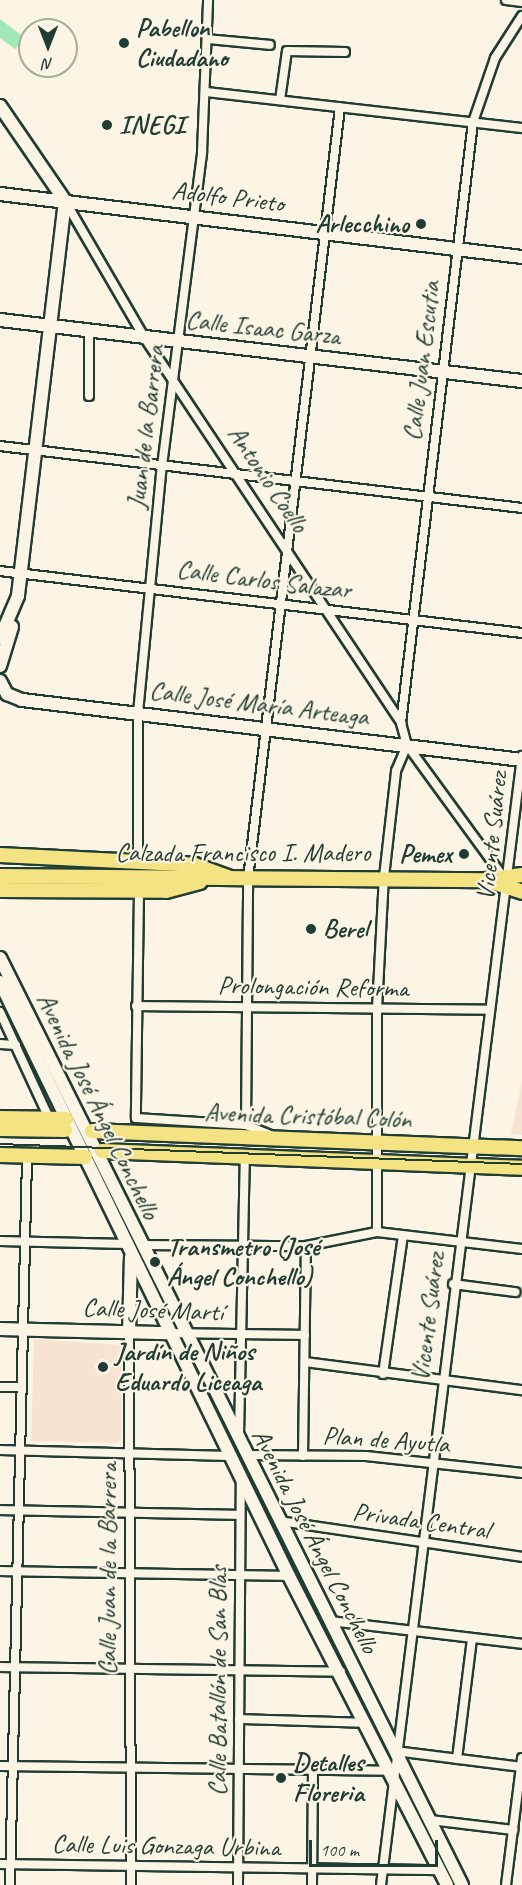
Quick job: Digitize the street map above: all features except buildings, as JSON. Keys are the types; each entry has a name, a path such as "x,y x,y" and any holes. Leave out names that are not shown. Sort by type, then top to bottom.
{"main road":[{"path":"0,855 138,860 213,868 233,879"},
{"name":"Calzada Francisco I. Madero","path":"0,876 211,879 384,877 486,880 511,875"},
{"path":"0,890 174,890 211,879"},
{"name":"Calzada Francisco I. Madero","path":"486,880 515,892"},
{"path":"0,1118 49,1119 65,1125"},
{"path":"0,1129 65,1125"},
{"name":"Avenida Cristóbal Colón","path":"92,1131 522,1148"},
{"path":"0,1149 80,1154"},
{"path":"0,1155 80,1154"},
{"name":"Avenida Cristóbal Colón","path":"101,1154 522,1168"}],"street":[{"name":"Juan de la Barrera","path":"138,860 138,712 162,466 196,216 206,93 208,0"},
{"path":"506,0 522,2"},
{"name":"Calle Juan Escutia","path":"401,723 473,122 495,58 522,16"},
{"path":"207,39 270,45"},
{"path":"280,100 287,51 345,52"},
{"path":"206,93 522,128"},
{"name":"Antonio Coello","path":"0,106 65,201 144,337 174,377 236,474 286,543 325,609 401,723 408,745 511,875"},
{"path":"246,1125 248,879 293,480 340,107"},
{"name":"Adolfo Prieto","path":"0,194 522,257"},
{"path":"0,666 18,596 65,201"},
{"name":"Calle Isaac Garza","path":"0,320 522,381"},
{"path":"88,396 89,330"},
{"path":"0,446 522,508"},
{"name":"Calle Carlos Salazar","path":"0,571 279,601 325,609 522,633"},
{"path":"0,638 18,596"},
{"name":"Calle José María Arteaga","path":"0,681 7,694 22,700 522,758"},
{"path":"377,1232 381,1164 377,1009 384,877 396,771 408,745"},
{"name":"Vicente Suárez","path":"381,1885 392,1771 453,1284 490,1010 515,892 511,875 522,758"},
{"path":"139,891 136,1118 246,1125 280,1139"},
{"name":"Avenida José Ángel Conchello","path":"0,958 101,1154 239,1441 462,1885"},
{"name":"Avenida José Ángel Conchello","path":"0,982 65,1125 129,1248 289,1576 392,1771 447,1885"},
{"name":"Prolongación Reforma","path":"136,1006 490,1010"},
{"path":"0,1012 49,1119"},
{"path":"0,1044 16,1045"},
{"path":"10,1885 27,1156"},
{"path":"0,1450 230,1456 239,1441 244,1157"},
{"path":"143,1245 306,1246 377,1232 522,1249"},
{"path":"383,1374 403,1235"},
{"path":"0,1241 129,1248"},
{"path":"303,1456 306,1246"},
{"name":"Calle Juan de la Barrera","path":"129,1248 131,1885"},
{"path":"453,1284 515,1292"},
{"name":"Calle José Martí","path":"0,1329 187,1335 305,1335"},
{"path":"305,1362 383,1374 522,1390"},
{"path":"0,1387 21,1388"},
{"name":"Plan de Ayutla","path":"246,1455 430,1463 522,1473"},
{"name":"Calle Batallón de San Blas","path":"238,1885 241,1478"},
{"path":"0,1510 240,1515"},
{"name":"Privada Central","path":"279,1521 522,1557"},
{"path":"0,1571 289,1576"},
{"path":"330,1621 522,1644"},
{"path":"457,1759 472,1638"},
{"path":"0,1667 341,1672"},
{"path":"239,1719 366,1723"},
{"path":"395,1751 522,1764 506,1885"},
{"path":"0,1766 392,1771"},
{"path":"312,1885 313,1770"},
{"path":"430,1820 513,1830"},
{"name":"Calle Luis Gonzaga Urbina","path":"0,1864 440,1870"}],"shaded area":[{"path":"522,1082 522,1135 511,1134"},
{"path":"34,1339 121,1345 122,1438 117,1443 31,1441"}],"green space":[{"path":"0,19 18,33 18,46 15,49 0,38"},
{"path":"184,1345 233,1436 229,1444 182,1346"},
{"path":"240,1450 298,1567 296,1571 236,1458"}],"railway":[{"path":"0,1144 522,1164"}],"place":[{"name":"Pabellon Ciudadano","path":"124,43"},
{"name":"INEGI","path":"107,125"},
{"name":"Arlecchino","path":"421,224"},
{"name":"Pemex","path":"464,854"},
{"name":"Berel","path":"311,929"},
{"name":"Transmetro (José Ángel Conchello)","path":"155,1262"},
{"name":"Jardín de Niños Eduardo Liceaga","path":"103,1367"},
{"name":"Detalles Floreria","path":"281,1778"}]}
